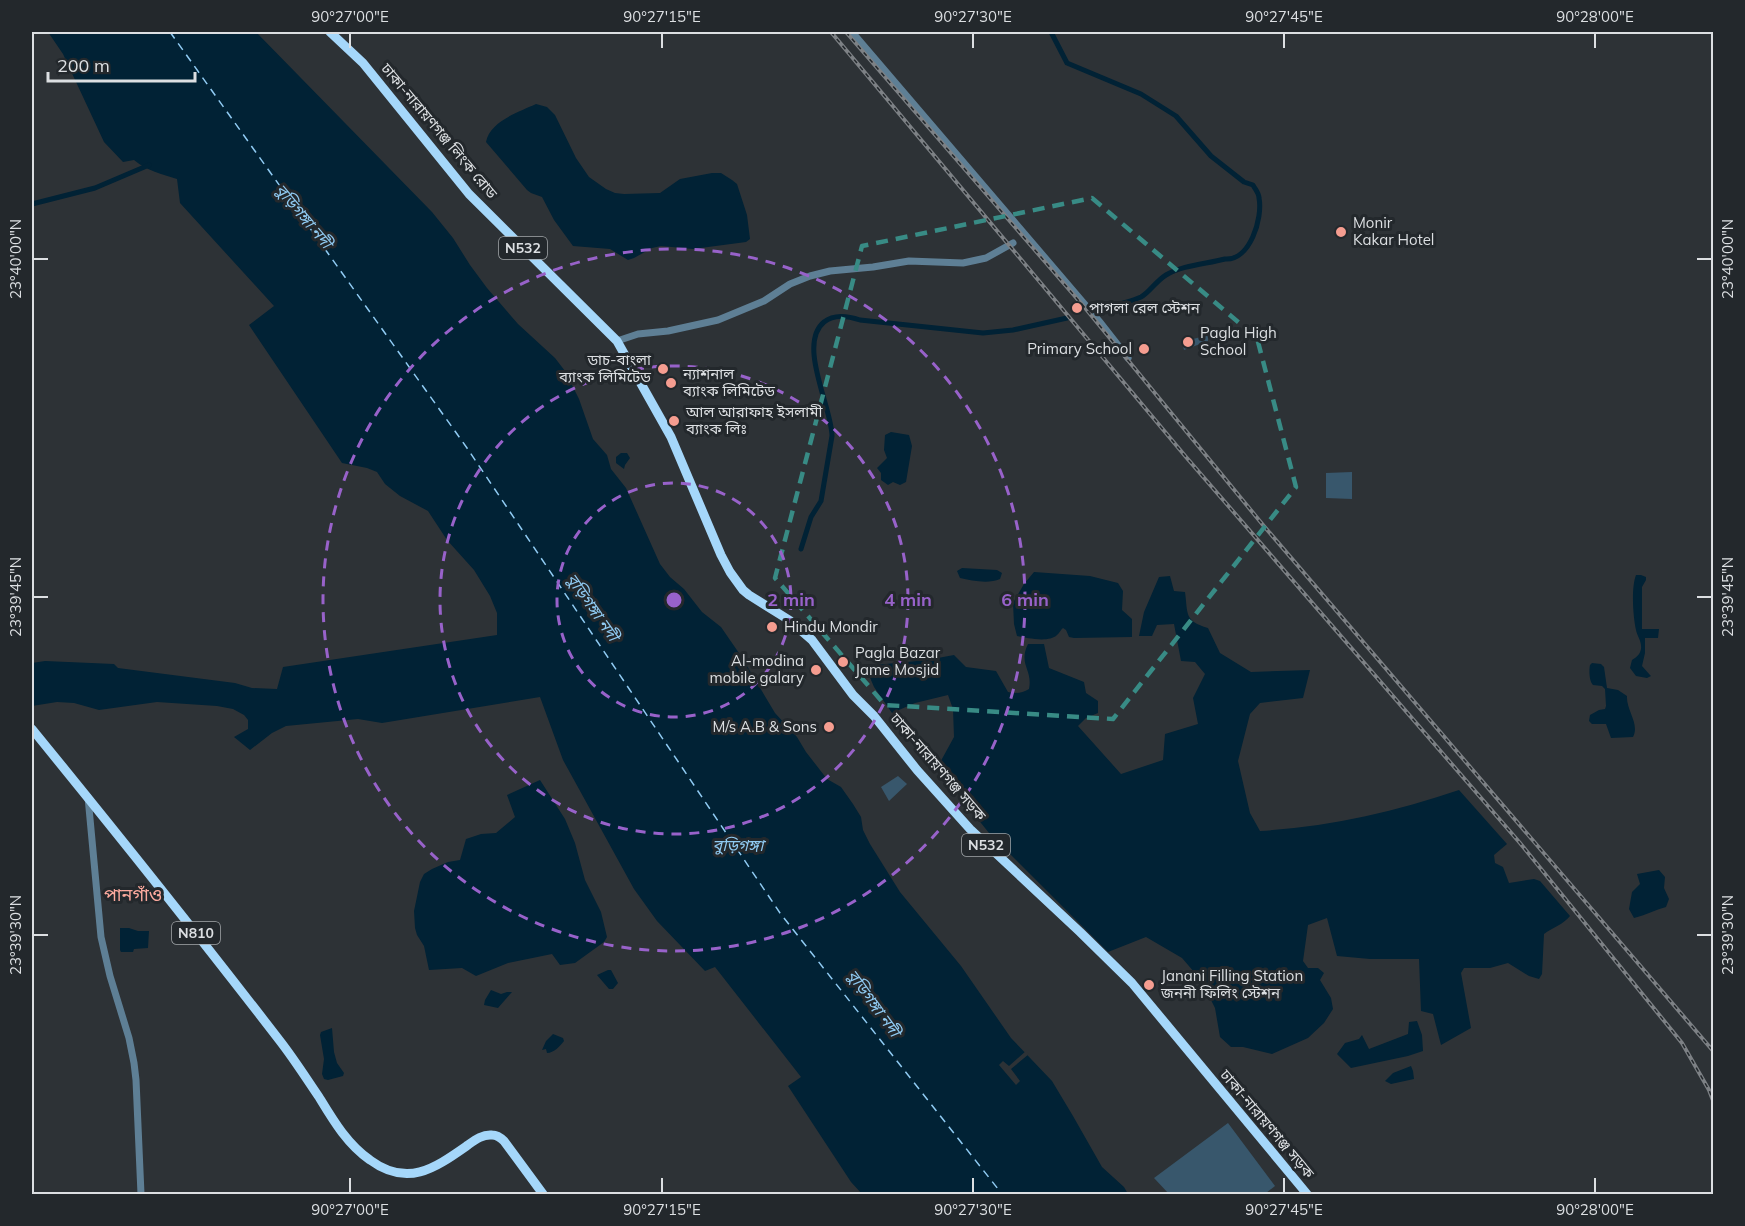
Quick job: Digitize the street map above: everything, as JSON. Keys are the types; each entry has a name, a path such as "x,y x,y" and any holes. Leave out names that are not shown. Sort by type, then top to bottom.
{"highway":[{"name":"ঢাকা-নারায়ণগঞ্জ লিংক রোড","path":"330,32 363,63 469,194 618,341 671,436 690,482"},
{"name":"ঢাকা-নারায়ণগঞ্জ সড়ক","path":"690,482 721,555 743,590 789,620 812,640 853,695 874,716 917,770 970,829 1132,983 1307,1194"},
{"name":"N810","path":"32,729 151,875 276,1035 340,1131 365,1159 384,1170 404,1175 419,1174 435,1171 476,1144 493,1141 500,1145 536,1194"},
{"name":"N810","path":"419,1174 437,1167 478,1138 492,1135 504,1141 543,1194"}],"street":[{"path":"852,32 1128,358"},
{"path":"618,341 638,334 668,331 718,320 764,301 790,284 830,270 873,267 909,261 963,263 986,258 1013,243"},
{"path":"88,797 101,937 116,1001 129,1038 136,1080 141,1194"}],"highlighted area":[{"path":"1092,198 1257,338 1296,487 1113,719 885,705 775,578 862,246"}],"shaded area":[{"path":"1208,335 1208,341 1184,350 1182,342"},
{"path":"1352,472 1352,499 1326,498 1326,473"},
{"path":"898,776 907,784 889,801 881,787"},
{"path":"1228,1123 1275,1186 1266,1193 1283,1194 1169,1194 1154,1178"}],"water":[{"name":"বুড়িগঙ্গা","path":"48,32 256,32 432,212 487,288 518,324 555,358 565,371 579,399 593,439 607,455 611,469 626,488 660,564 702,612 721,627 775,713 797,737 827,779 841,787 861,817 863,830 870,844 900,892 961,966 1011,1038 1052,1081 1102,1167 1124,1187 1128,1194 862,1194 851,1182 788,1086 801,1077 715,967 705,971 657,921 634,889 563,760 540,697 382,723 358,719 286,726 272,733 250,750 234,737 248,729 248,720 233,709 157,702 99,710 74,703 57,702 32,706 32,663 45,661 114,664 118,668 235,683 252,688 277,689 283,667 497,635 497,613 490,596 474,570 447,540 428,511 400,496 385,484 377,472 342,463 249,325 274,306 180,203 177,179 149,170 134,160 123,162 104,142 63,54"},
{"path":"536,104 547,107 555,115 576,158 589,177 615,193 660,193 680,179 721,173 737,184 747,215 750,239 746,242 693,249 661,246 628,260 610,249 573,246 554,220 542,197 527,190 486,142 493,128 499,123"},
{"path":"891,432 909,435 912,446 906,482 900,485 893,482 888,485 881,480 881,473 877,468 887,458 884,450 885,435"},
{"path":"621,453 627,453 630,458 624,469 616,463 616,457"},
{"path":"962,568 997,570 1002,573 1000,579 996,581 975,581 960,578 957,571"},
{"path":"1034,572 1090,576 1118,583 1123,591 1122,610 1132,619 1132,637 1074,638 1069,637 1063,628 1049,639 1017,636 1013,603"},
{"path":"1636,575 1646,577 1642,587 1642,629 1659,629 1658,638 1645,638 1642,666 1651,676 1647,678 1636,676 1630,668 1632,660 1641,649 1633,610 1633,587"},
{"path":"1170,576 1174,591 1185,592 1189,616 1195,623 1208,628 1220,653 1251,672 1310,670 1303,698 1260,703 1250,714 1238,761 1250,813 1260,831 1311,826 1361,817 1459,790 1507,844 1494,855 1495,863 1503,867 1509,883 1534,879 1540,881 1570,916 1544,934 1542,974 1539,979 1529,976 1508,963 1490,968 1464,968 1461,973 1471,1028 1441,1045 1433,1014 1421,1011 1419,959 1337,956 1327,918 1308,925 1303,961 1308,968 1318,968 1324,973 1320,980 1331,998 1333,1009 1324,1023 1308,1038 1272,1054 1243,1047 1231,1047 1220,1037 1215,1008 1201,980 1182,958 1146,937 1108,952 989,833 937,768 954,737 953,709 948,695 915,703 892,713 874,687 865,666 954,655 966,667 996,671 1008,692 1019,693 1029,689 1030,682 1024,657 1028,644 1044,644 1049,668 1084,682 1086,693 1098,701 1098,713 1086,718 1078,726 1121,774 1163,760 1165,734 1198,724 1193,698 1205,674 1195,662 1181,661 1174,624 1157,625 1152,636 1139,636 1144,612 1159,577"},
{"path":"1592,663 1601,664 1604,667 1607,688 1618,690 1627,696 1635,727 1633,737 1611,738 1606,724 1592,724 1589,721 1590,715 1605,709 1606,706 1605,689 1602,686 1593,685 1591,681 1589,670"},
{"path":"540,780 565,819 575,843 585,880 601,912 607,937 604,942 575,963 560,965 552,954 508,963 476,976 462,968 429,970 424,946 415,928 414,911 424,874 448,862 460,860 466,839 481,834 496,833 515,817 507,795"},
{"path":"1659,870 1665,877 1664,888 1669,899 1666,907 1634,918 1629,909 1632,892 1640,884 1637,874"},
{"path":"120,928 149,931 148,948 121,952"},
{"path":"611,970 618,983 613,989 609,989 597,975"},
{"path":"491,990 501,994 512,992 498,1008 484,1005"},
{"path":"1417,1021 1422,1035 1423,1051 1351,1068 1337,1054 1345,1043 1359,1039 1362,1035 1369,1049 1408,1034 1409,1022"},
{"path":"332,1028 334,1052 337,1063 344,1073 343,1076 328,1080 324,1079 322,1074 324,1059 320,1035 321,1032"},
{"path":"553,1034 563,1038 564,1041 554,1051 547,1053 546,1049 542,1050 546,1041"},
{"path":"1411,1066 1414,1079 1391,1084 1385,1081 1393,1073"}],"pier":[{"path":"1026,1051 1029,1054 1011,1069 1020,1081 1016,1085 999,1065 1003,1061 1009,1066"}],"waterway":[{"path":"1051,32 1067,63 1141,94 1176,116 1211,156 1244,182 1253,185 1259,196 1257,227 1248,246 1241,253 1234,258 1180,269 1162,278 1141,297 1100,312"},
{"path":"32,204 95,188 149,165"},
{"path":"801,549 811,517 821,501 832,436 815,360 814,345 817,332 824,322 832,318 846,317 983,333 1013,330 1067,318"}],"ferry route":[{"path":"170,32 467,448 780,913 1002,1194"}],"railway":[{"path":"831,32 1186,457 1520,843 1682,1043 1714,1103"},
{"path":"846,32 1086,309 1263,525 1714,1052"}],"place":[{"name":"Monir Kakar Hotel","path":"1341,232"},
{"name":"পাগলা রেল স্টেশন","path":"1077,308"},
{"name":"Pagla High School","path":"1188,342"},
{"name":"Primary School","path":"1144,349"},
{"name":"ডাচ-বাংলা ব্যাংক লিমিটেড","path":"663,369"},
{"name":"ন্যাশনাল ব্যাংক লিমিটেড","path":"671,383"},
{"name":"আল আরাফাহ ইসলামী ব্যাংক লিঃ","path":"674,421"},
{"name":"Hindu Mondir","path":"772,627"},
{"name":"Pagla Bazar Jame Mosjid","path":"843,662"},
{"name":"Al-modina mobile galary","path":"816,670"},
{"name":"M/s A.B & Sons","path":"829,727"},
{"name":"Janani Filling Station জননী ফিলিং স্টেশন","path":"1149,985"}],"district":[{"name":"পানগাঁও","path":"133,895"}],"water label":[{"name":"বুড়িগঙ্গা নদী","path":"304,216"},
{"name":"বুড়িগঙ্গা নদী","path":"593,607"},
{"name":"বুড়িগঙ্গা নদী","path":"874,1003"}]}
